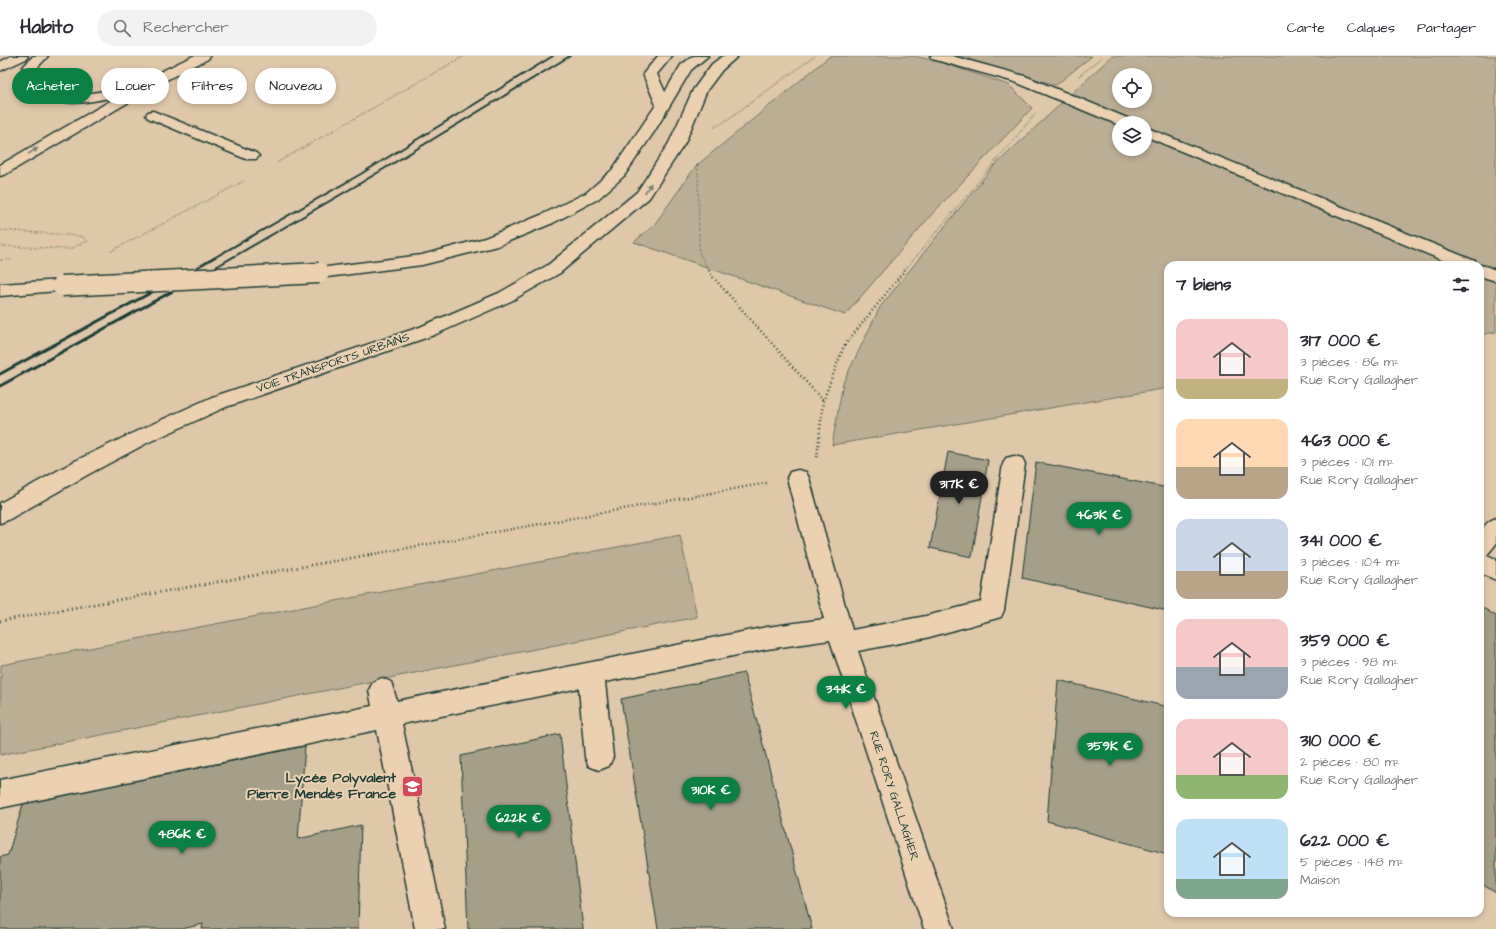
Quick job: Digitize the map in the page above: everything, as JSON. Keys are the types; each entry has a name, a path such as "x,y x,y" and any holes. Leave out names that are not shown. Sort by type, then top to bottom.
{"street":[{"path":"0,68 21,56"},
{"path":"41,56 30,67 27,80 30,86 37,90 60,97 76,98 101,94"},
{"path":"169,73 203,56"},
{"path":"664,104 650,74 665,56"},
{"path":"0,290 319,273 422,260 491,242 548,219 592,196 618,173 647,132 686,68 701,56"},
{"name":"VOIE TRANSPORTS URBAINS","path":"0,514 81,468 142,437 220,402 300,373 427,331 505,297 554,269 586,244 619,214 643,195 677,143 700,90 717,67 731,56"},
{"path":"937,56 1020,79 1112,117"},
{"path":"664,104 700,90"},
{"path":"0,171 115,104"},
{"path":"153,115 252,156"},
{"path":"1152,134 1459,261"},
{"path":"618,173 619,214"},
{"path":"1484,272 1496,276"},
{"path":"0,794 385,702 591,674 767,638 841,635 926,627 992,610 1014,464"},
{"name":"RUE RORY GALLAGHER","path":"798,478 841,635 939,929"},
{"path":"1484,543 1496,527"},
{"path":"1484,564 1496,570"},
{"path":"591,674 599,757"},
{"path":"385,702 430,929"}],"path":[{"path":"709,129 721,124 815,56"},
{"path":"0,621 815,475 823,401 844,346 910,263 1054,93"},
{"path":"698,157 699,252 712,276 823,401"},
{"path":"0,230 81,236 88,241 78,247 69,249 0,246"}],"shaded area":[{"path":"830,56 915,56 943,63 1009,85 1032,108 933,213 845,315 634,242 654,225 696,166"},
{"path":"957,56 1092,56 1056,85"},
{"path":"1112,56 1496,56 1496,332 1484,334 1484,261 1164,261 1164,389 832,445 843,383 880,307 993,167"},
{"path":"680,535 697,617 0,755 1,665"}],"building":[{"path":"948,452 988,460 972,557 930,548"},
{"path":"1036,462 1164,487 1164,610 1022,578"},
{"path":"1484,608 1496,616 1496,893 1484,886"},
{"path":"744,673 812,929 658,929 621,699"},
{"path":"1058,680 1164,706 1164,853 1047,821"},
{"path":"560,734 583,929 468,929 461,756"},
{"path":"305,746 298,839 361,825 358,929 202,929 203,924 182,929 0,929 0,857 8,855 23,804 102,787 104,779 151,769 150,778"}],"railway":[{"path":"191,271 359,175 553,56"},
{"path":"209,271 359,184 570,56"},
{"path":"0,374 193,270"},
{"path":"0,386 211,270"}],"place":[{"name":"Lycée Polyvalent Pierre Mendès France","path":"412,786"}]}
